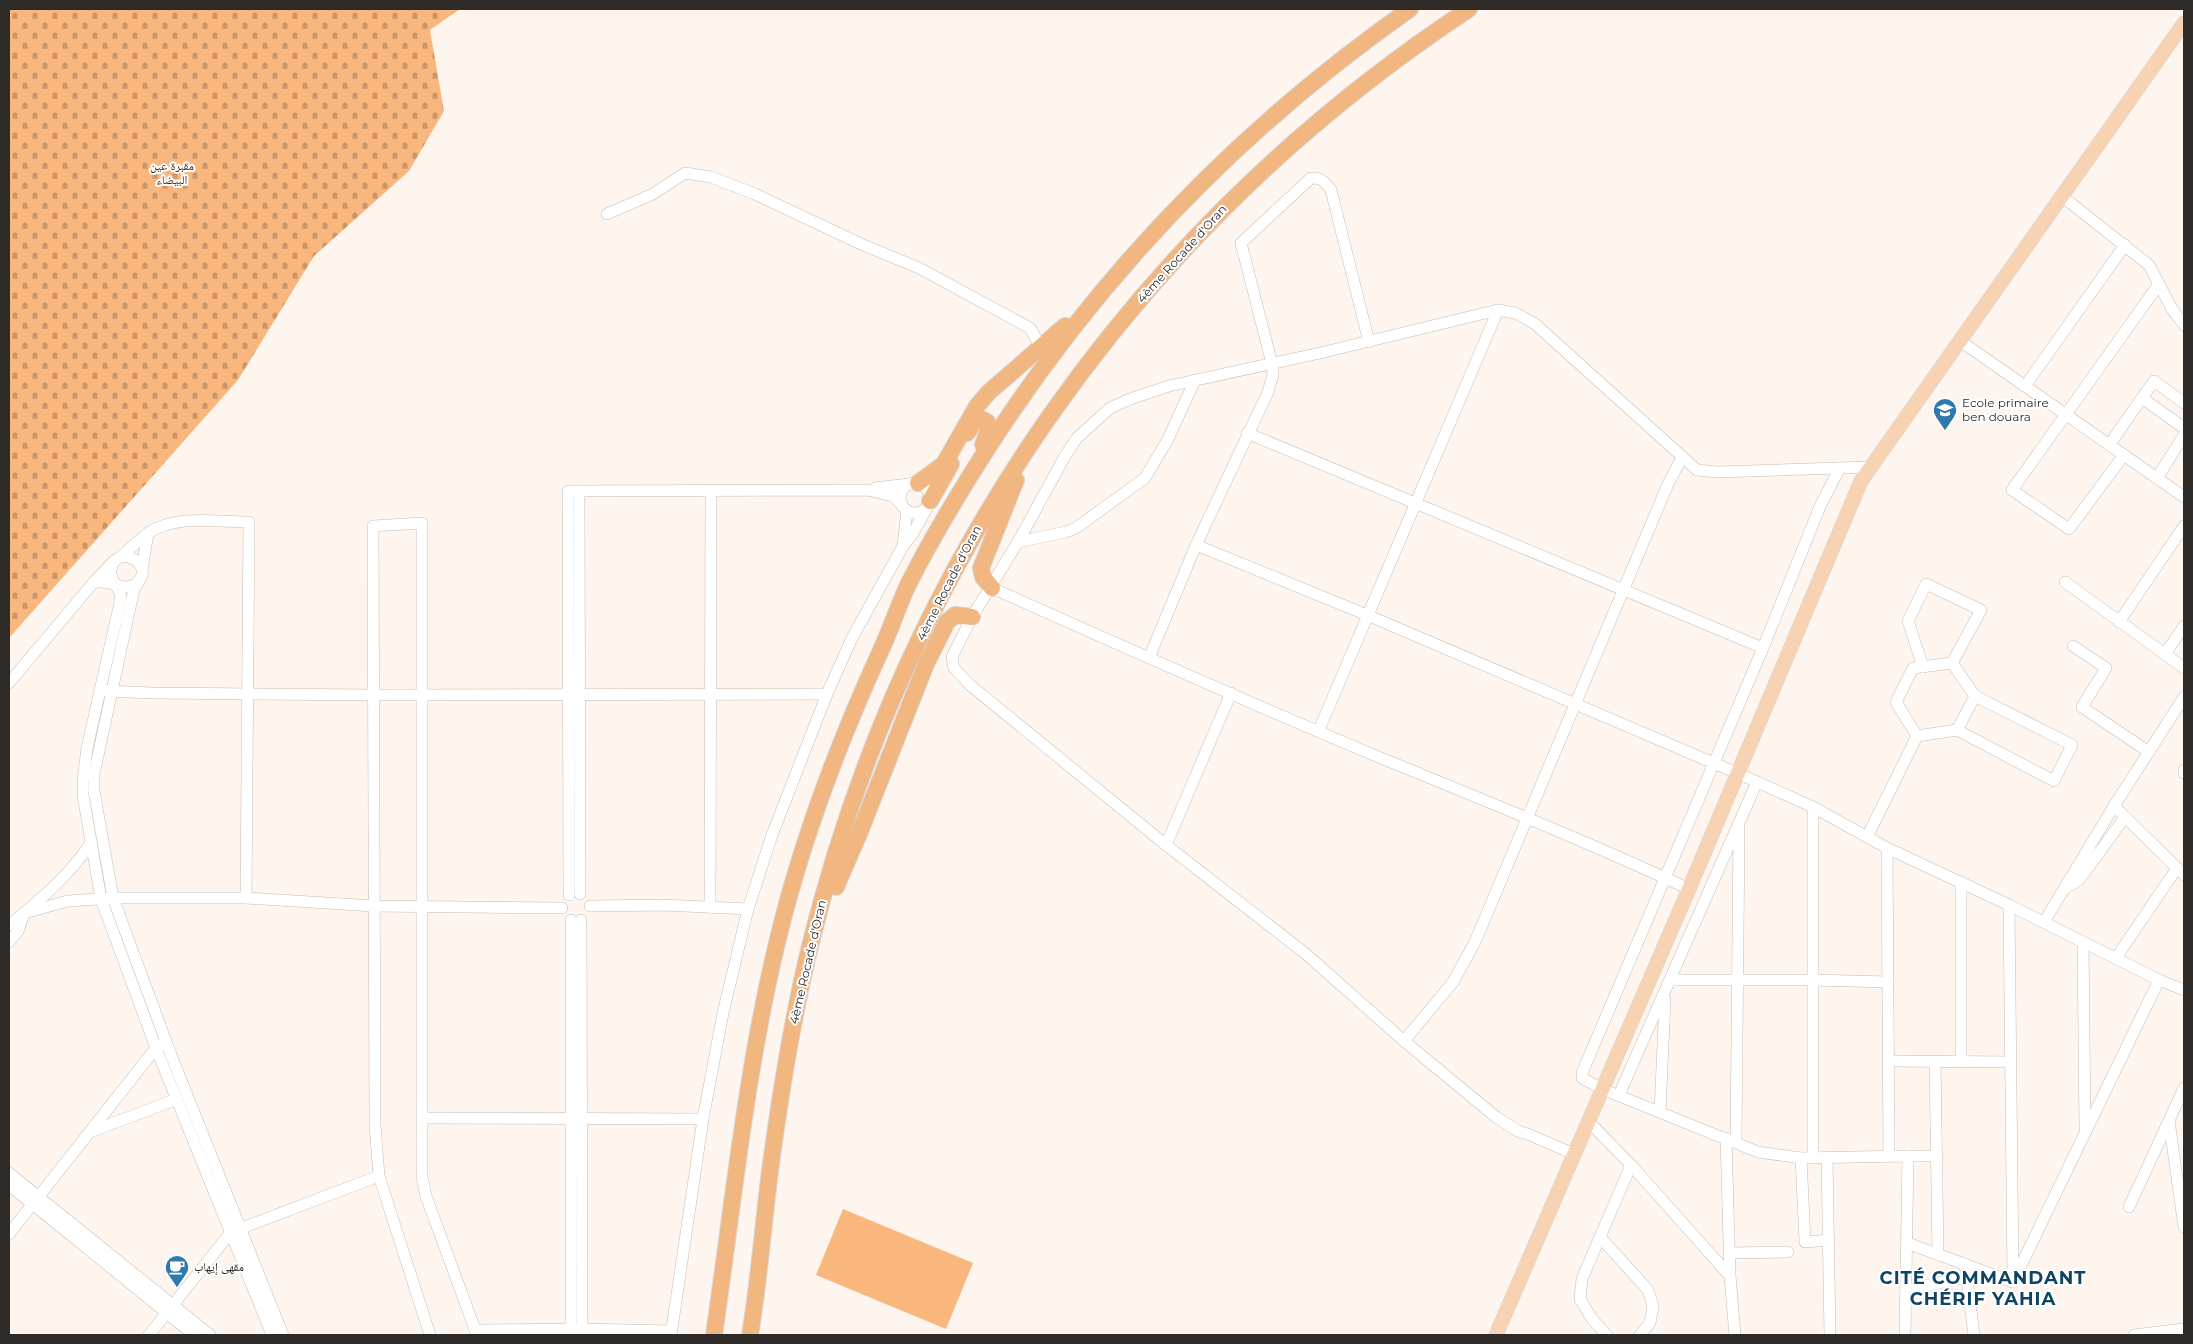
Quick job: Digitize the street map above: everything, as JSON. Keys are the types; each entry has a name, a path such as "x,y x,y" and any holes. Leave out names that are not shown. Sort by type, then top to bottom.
{"highway":[{"path":"714,1335 744,1113 777,942 810,831 858,701 908,586 970,477 1026,392 1097,298 1156,229 1248,137 1338,62 1410,9"},
{"name":"4ème Rocade d'Oran","path":"750,1335 779,1107 810,944 855,796 894,696 921,635 974,532 1032,441 1083,369 1183,250 1243,188 1295,140 1365,82 1469,9"},
{"path":"913,483 935,472 944,464 977,406 989,392 1097,298"},
{"path":"929,503 970,427 979,418 987,422 988,431 970,477"},
{"path":"992,588 981,572 984,556 1032,441"},
{"path":"810,944 859,834 926,664 947,622 955,615 972,617"}],"main road":[{"path":"1496,1335 1688,889 1860,482 2184,23"}],"street":[{"path":"607,214 653,194 685,173 711,177 755,194 861,244 919,268 1030,328 1040,348"},
{"path":"1149,658 1196,545 1247,433 1268,392 1273,375 1272,364 1241,243 1311,178 1318,178 1326,182 1331,190 1369,342"},
{"path":"2063,197 2149,265 2172,309 2184,325"},
{"path":"2025,386 2125,245"},
{"path":"2124,455 2070,529 2012,490 2159,284"},
{"path":"1319,730 1498,310"},
{"path":"1574,1154 1518,1131 1496,1117 1404,1041 1306,954 1166,845 960,676 954,668 952,657 972,617 992,588 1065,456 1077,438 1110,408 1130,399 1195,380 1369,342 1498,310 1515,312 1534,323 1697,470 1704,472 1869,467"},
{"path":"1959,340 2184,497"},
{"path":"1018,542 1066,532 1076,528 1145,478 1168,439 1195,380"},
{"path":"2109,445 2154,382 2184,403"},
{"path":"2142,398 2184,428"},
{"path":"1247,433 1763,648"},
{"path":"2157,478 2184,435"},
{"path":"1404,1041 1453,982 1466,961 1668,484 1682,457"},
{"path":"1840,468 1821,504 1763,648 1583,1066 1582,1078 1602,1089 1758,1152 1801,1158 1937,1156"},
{"path":"903,546 906,529 904,508 900,495 904,486 913,483"},
{"path":"430,1335 379,1176 375,1125 373,526 422,524 422,1177 426,1196 476,1333 671,1333 703,1119 723,1013 748,908 772,835 827,694 852,638 903,546 914,533 929,503 929,491 923,484 882,485 868,490"},
{"path":"575,894 573,491 868,490 886,492 893,496 904,508 921,512 929,503"},
{"path":"710,907 711,492"},
{"path":"9,683 93,583 116,560 148,533 159,526 175,521 249,522 246,898"},
{"path":"2119,622 2184,526"},
{"path":"148,533 141,575 134,589 83,772 83,795 101,899 162,1045 236,1231 272,1335"},
{"path":"1196,545 1368,615 1813,807 1887,848 2009,905 2159,980 2184,990"},
{"path":"116,560 132,557 137,560 141,575"},
{"path":"116,560 111,575 121,598 97,757 94,791 113,898 162,1045 177,1099 283,1335"},
{"path":"93,583 101,581 121,587 131,587 141,575"},
{"path":"2064,582 2184,668"},
{"path":"1923,667 1908,621 1926,584 1981,610 1952,664"},
{"path":"992,588 1149,658 1664,877 1688,889"},
{"path":"2165,654 2184,626"},
{"path":"2072,646 2106,668 2082,707 2149,752"},
{"path":"1917,736 1896,702 1913,668 1952,664"},
{"path":"1917,736 1957,730 2054,781 2072,745 1975,696 1952,664"},
{"path":"107,691 373,695 827,694"},
{"path":"1166,845 1231,693"},
{"path":"1957,730 1975,696"},
{"path":"2044,922 2114,806 2184,697"},
{"path":"1866,837 1917,736"},
{"path":"1618,1095 1665,993 1757,782"},
{"path":"2114,806 2180,872 2116,958"},
{"path":"1813,807 1813,1158"},
{"path":"2064,889 2079,880 2125,816"},
{"path":"1734,1334 1729,1253 1737,980 1739,824"},
{"path":"9,942 11,926 76,865 91,843"},
{"path":"1887,848 1888,1156"},
{"path":"1961,882 1961,1062"},
{"path":"575,894 587,898 590,906 587,914 576,920 564,915 562,908 564,900 575,894"},
{"path":"24,913 68,901 113,898 246,898 374,906 562,908"},
{"path":"590,906 664,905 748,908"},
{"path":"2009,905 2013,1282"},
{"path":"576,920 577,1332"},
{"path":"2083,942 2085,1133"},
{"path":"1670,980 1888,982"},
{"path":"2013,1282 2159,980"},
{"path":"1660,1112 1665,993"},
{"path":"9,1234 162,1045"},
{"path":"1888,1060 2011,1062"},
{"path":"1935,1061 1938,1255"},
{"path":"2129,1207 2184,1088"},
{"path":"89,1133 177,1099"},
{"path":"423,1118 703,1119"},
{"path":"1588,1121 1631,1165 1730,1276"},
{"path":"2169,1121 2184,1227"},
{"path":"1905,1335 1908,1156"},
{"path":"1801,1158 1805,1242 1829,1240"},
{"path":"1827,1158 1830,1335"},
{"path":"1607,1335 1592,1319 1580,1299 1582,1279 1631,1165"},
{"path":"9,1173 35,1201"},
{"path":"149,1335 236,1231 379,1176"},
{"path":"9,1185 35,1201 170,1309 210,1335"},
{"path":"1600,1237 1648,1290 1652,1306 1650,1323 1640,1335"},
{"path":"1907,1243 2013,1282"},
{"path":"1729,1253 1788,1252"},
{"path":"1965,1264 1974,1335"},
{"path":"1906,1290 1967,1277"},
{"path":"170,1309 194,1335"},
{"path":"2134,1335 2184,1329"}],"green space":[{"name":"مقبرة عين البيضاء","path":"9,9 460,9 430,30 444,111 409,171 314,256 238,380 9,638"},
{"path":"843,1209 973,1263 946,1329 816,1275"}],"place":[{"name":"Ecole primaire ben douara","path":"1945,431"},
{"name":"مقهى إيهاب","path":"177,1288"}],"district":[{"name":"CITÉ COMMANDANT CHÉRIF YAHIA","path":"1983,1288"}]}
